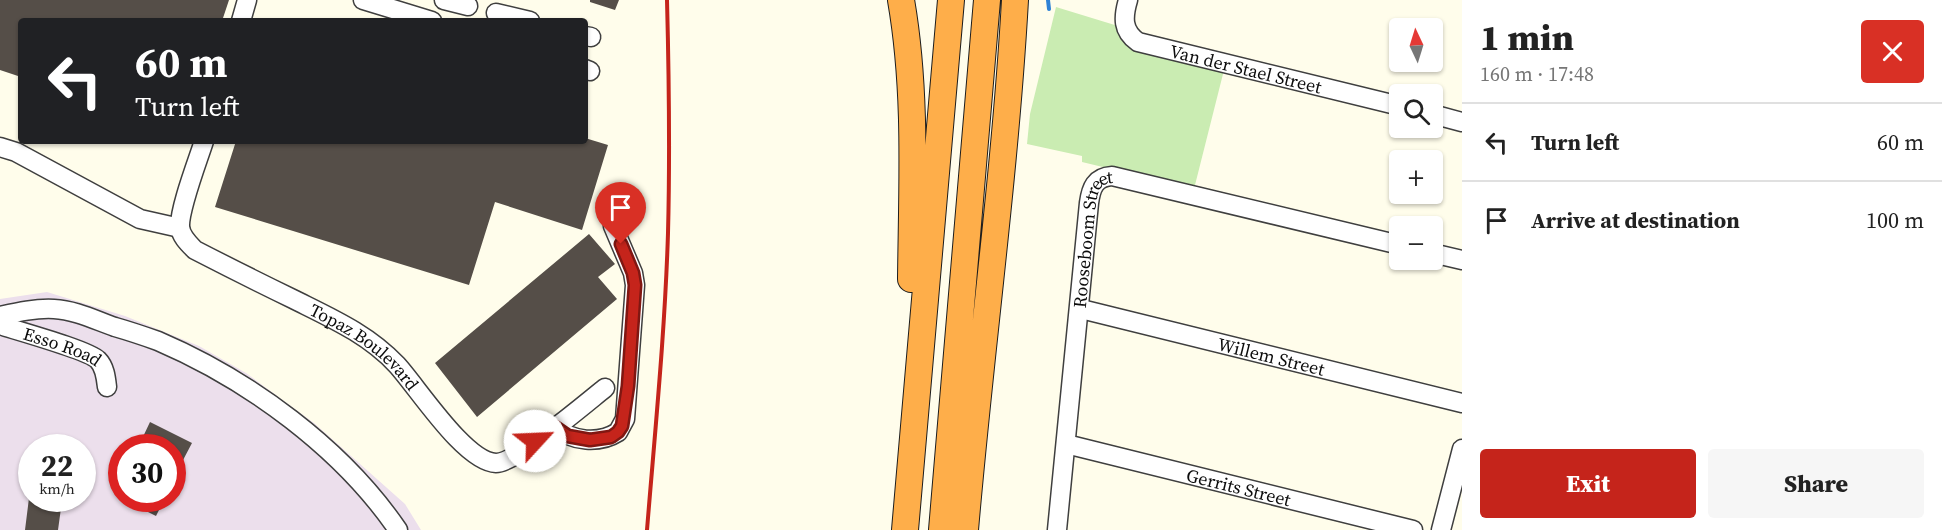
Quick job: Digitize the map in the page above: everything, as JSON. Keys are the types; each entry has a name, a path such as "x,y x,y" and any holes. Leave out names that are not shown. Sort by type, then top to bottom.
{"highway":[{"path":"901,0 911,81 913,140 909,477"},
{"path":"905,530 951,0"},
{"path":"942,530 987,0"},
{"path":"965,530 975,408 1010,88 1015,0"},
{"path":"1010,88 1026,0"}],"street":[{"path":"242,18 247,0"},
{"path":"363,0 407,6 427,18"},
{"path":"444,0 468,6"},
{"name":"Van der Stael Street","path":"1128,0 1124,21 1127,31 1138,42 1389,103"},
{"path":"496,13 517,18"},
{"path":"1443,117 1462,122"},
{"path":"0,147 16,152 140,219 180,228 203,144"},
{"name":"Rooseboom Street","path":"1057,530 1091,193 1098,181 1109,176 1389,242"},
{"path":"555,427 574,438 603,439 618,432 625,419 635,285 633,273 613,226"},
{"name":"Topaz Boulevard","path":"180,228 185,241 195,250 343,324 374,343 397,365 460,441 478,456 490,462 500,463 521,452 605,388"},
{"path":"1443,256 1462,260"},
{"path":"0,316 39,309 70,312 158,341 222,374 287,416 345,466 398,530"},
{"name":"Willem Street","path":"1080,309 1462,403"},
{"name":"Esso Road","path":"0,325 83,352 98,360 105,373 107,387"},
{"name":"Gerrits Street","path":"1066,444 1413,530"},
{"path":"1441,530 1462,449"}],"shaded area":[{"path":"47,292 125,316 199,346 246,373 314,423 405,504 421,530 0,530 0,299"}],"green space":[{"path":"1056,7 1118,26 1224,70 1194,189 1082,162 1082,156 1027,144 1030,114"}],"building":[{"path":"0,0 229,0 223,18 18,18 18,76 0,70"},
{"path":"590,0 619,0 615,10 590,2"},
{"path":"588,139 608,145 582,230 495,202 469,285 215,207 235,144 588,144"},
{"path":"589,234 615,264 598,277 617,299 477,417 435,363"},
{"path":"150,422 174,434 144,434"},
{"path":"186,440 192,443 186,454"},
{"path":"27,512 60,512 58,530 25,530"}],"waterway":[{"path":"1048,0 1049,9"}],"railway":[{"path":"647,530 667,270 669,175 667,0"}],"route":[{"path":"535,441 555,427 568,436 590,440 611,437 622,426 625,419 635,285 633,273 621,244"}]}
